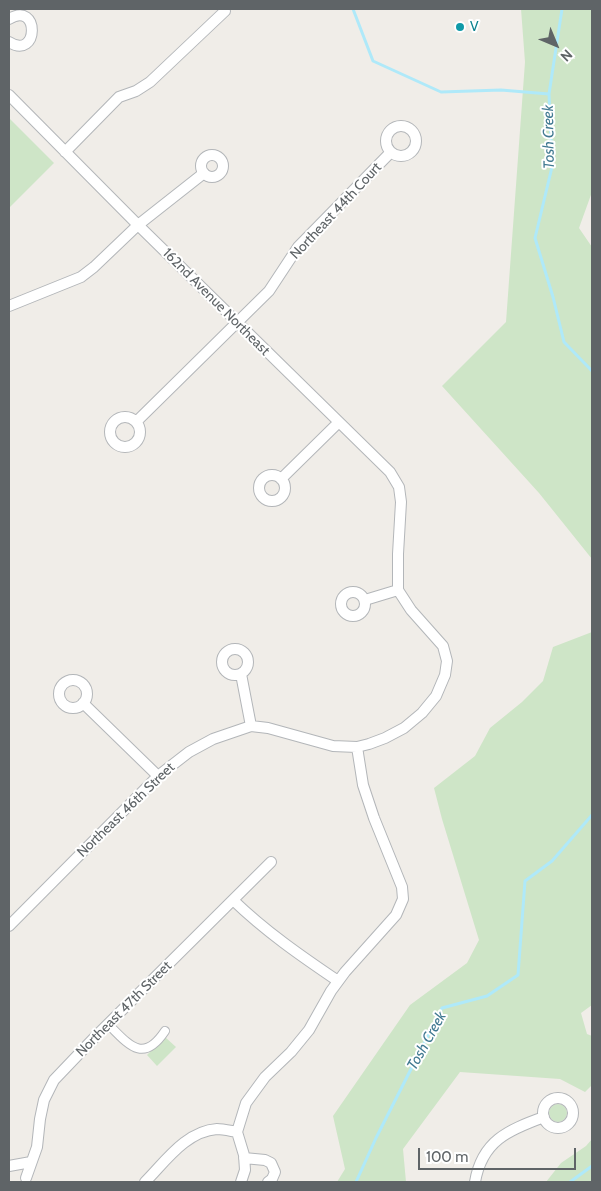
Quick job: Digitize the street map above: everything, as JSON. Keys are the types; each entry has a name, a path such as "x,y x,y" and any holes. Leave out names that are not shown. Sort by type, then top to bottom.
{"street":[{"path":"65,152 119,97 136,91 150,82 225,11"},
{"path":"9,20 15,16 25,17 32,25 33,30 30,39 26,43 17,45 9,42"},
{"name":"162nd Avenue Northeast","path":"9,95 236,322 390,472 399,487 401,501 398,590"},
{"name":"Northeast 44th Court","path":"136,422 269,291 298,247 391,152"},
{"path":"9,306 81,277 138,225 204,173"},
{"path":"281,479 338,422"},
{"path":"365,600 398,590"},
{"name":"Northeast 46th Street","path":"9,926 158,776 189,752 213,739 251,726 268,728 333,746 357,747 386,738 404,728 416,718 436,696 446,675 447,661 443,646 411,610 398,590"},
{"path":"241,674 251,726"},
{"path":"83,703 158,776"},
{"path":"244,1182 246,1170 237,1132 246,1103 265,1077 291,1052 309,1030 338,981 396,915 403,899 402,887 374,818 363,785 357,747"},
{"name":"Northeast 47th Street","path":"25,1180 36,1147 44,1100 54,1080 271,862"},
{"path":"234,900 262,927 300,956 338,981"},
{"path":"108,1024 129,1044 141,1050 151,1048 165,1031"},
{"path":"475,1182 477,1168 497,1138 544,1117"},
{"path":"145,1182 187,1140 199,1134 217,1129 237,1132"},
{"path":"244,1158 265,1160 271,1163 275,1172 272,1179 268,1182"},
{"path":"9,1166 31,1162"}],"green space":[{"path":"521,9 592,9 592,192 579,228 592,247 592,559 539,493 442,386 506,322 525,62"},
{"path":"9,118 54,163 9,208"},
{"path":"592,632 592,1005 581,1013 587,1034 592,1036 592,1085 585,1092 560,1079 460,1072 403,1149 406,1182 337,1182 345,1169 333,1116 410,1005 467,963 479,940 434,788 475,756 490,728 522,702 543,681 553,647"},
{"path":"165,1037 176,1047 157,1066 147,1055"},
{"path":"554,1104 562,1104 567,1109 565,1120 554,1122 549,1117 549,1109"},
{"path":"592,1139 592,1182 546,1182 561,1163 586,1146"}],"waterway":[{"name":"Tosh Creek","path":"353,9 373,61 441,92 501,90 549,94 552,167 535,238 564,342 592,371"},
{"path":"549,94 562,9"},
{"name":"Tosh Creek","path":"356,1182 376,1138 442,1008 487,996 518,975 525,881 552,861 592,815"},
{"path":"570,1182 592,1166"}],"place":[{"name":"V","path":"460,27"}]}
